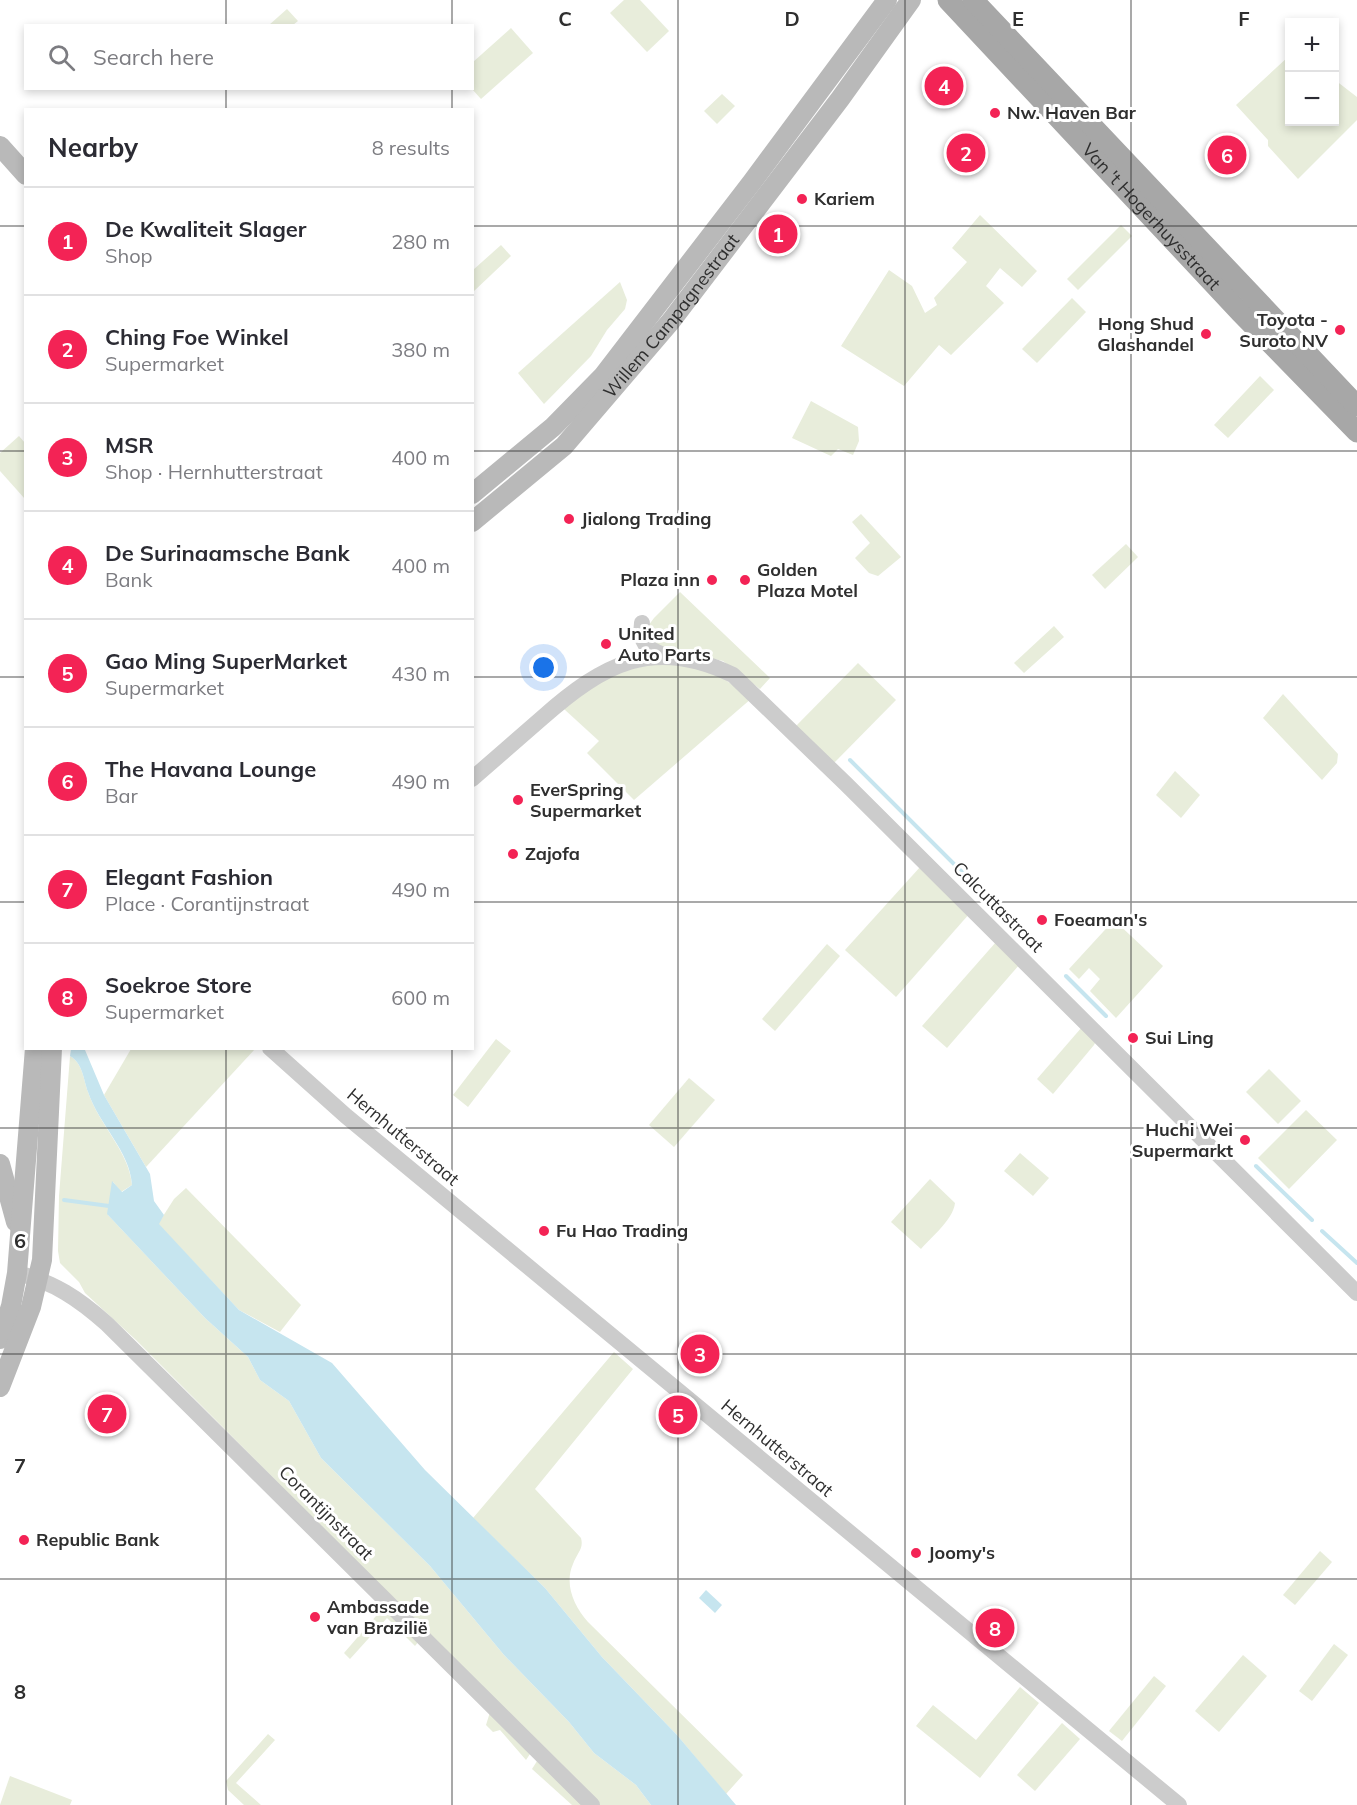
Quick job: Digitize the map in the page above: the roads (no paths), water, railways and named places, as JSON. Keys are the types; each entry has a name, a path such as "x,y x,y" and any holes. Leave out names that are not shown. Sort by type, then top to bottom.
{"main road":[{"name":"Willem Campagnestraat","path":"474,492 553,426 603,376 886,0"},
{"name":"Willem Campagnestraat","path":"474,520 564,446 671,321 840,99 911,0"},
{"name":"Van 't Hogerhuysstraat","path":"948,0 1357,432"},
{"name":"Van 't Hogerhuysstraat","path":"973,0 1357,406"},
{"path":"823,86 840,99"},
{"path":"0,146 24,173"},
{"path":"0,1339 11,1306 17,1273 35,1050"},
{"path":"0,1387 34,1298 40,1269 52,1050"},
{"path":"0,1164 9,1190 20,1239"}],"street":[{"path":"642,624 640,639 645,647 666,656"},
{"name":"Calcuttastraat","path":"474,777 570,693 601,672 628,661 666,656 712,665 733,675 1357,1293"},
{"name":"Hernhutterstraat","path":"272,1050 346,1116 1179,1805"},
{"path":"17,1273 40,1269"},
{"name":"Corantijnstraat","path":"40,1269 107,1324 592,1805"},
{"path":"34,1298 66,1290"}],"water":[{"path":"71,1050 85,1050 104,1095 150,1174 154,1201 164,1215 159,1224 239,1310 332,1363 425,1470 545,1588 602,1657 677,1735 736,1805 651,1805 636,1785 594,1753 569,1722 504,1655 430,1566 321,1458 289,1401 260,1380 248,1357 205,1318 107,1214 112,1181 122,1192 132,1185 130,1173 120,1149 93,1104 80,1067 70,1056"},
{"path":"706,1590 722,1605 715,1613 699,1598"}],"waterway":[{"path":"850,760 999,909"},
{"path":"1066,976 1106,1016"},
{"path":"1256,1166 1312,1220"},
{"path":"64,1200 109,1206"},
{"path":"1322,1231 1357,1263"}],"place":[{"name":"De Surinaamsche Bank","path":"944,86"},
{"name":"Nw. Haven Bar","path":"995,113"},
{"name":"Ching Foe Winkel","path":"966,153"},
{"name":"The Havana Lounge","path":"1227,155"},
{"name":"Kariem","path":"802,199"},
{"name":"De Kwaliteit Slager","path":"778,234"},
{"name":"Toyota - Suroto NV","path":"1340,330"},
{"name":"Hong Shud Glashandel","path":"1206,334"},
{"name":"Jialong Trading","path":"569,519"},
{"name":"Plaza inn","path":"712,580"},
{"name":"Golden Plaza Motel","path":"745,580"},
{"name":"United Auto Parts","path":"606,644"},
{"name":"EverSpring Supermarket","path":"518,800"},
{"name":"Zajofa","path":"513,854"},
{"name":"Foeaman's","path":"1042,920"},
{"name":"Sui Ling","path":"1133,1038"},
{"name":"Huchi Wei Supermarkt","path":"1245,1140"},
{"name":"Fu Hao Trading","path":"544,1231"},
{"name":"MSR","path":"700,1354"},
{"name":"Elegant Fashion","path":"107,1414"},
{"name":"Gao Ming SuperMarket","path":"678,1415"},
{"name":"Republic Bank","path":"24,1540"},
{"name":"Joomy's","path":"916,1553"},
{"name":"Ambassade van Brazilië","path":"315,1617"},
{"name":"Soekroe Store","path":"995,1628"}]}
